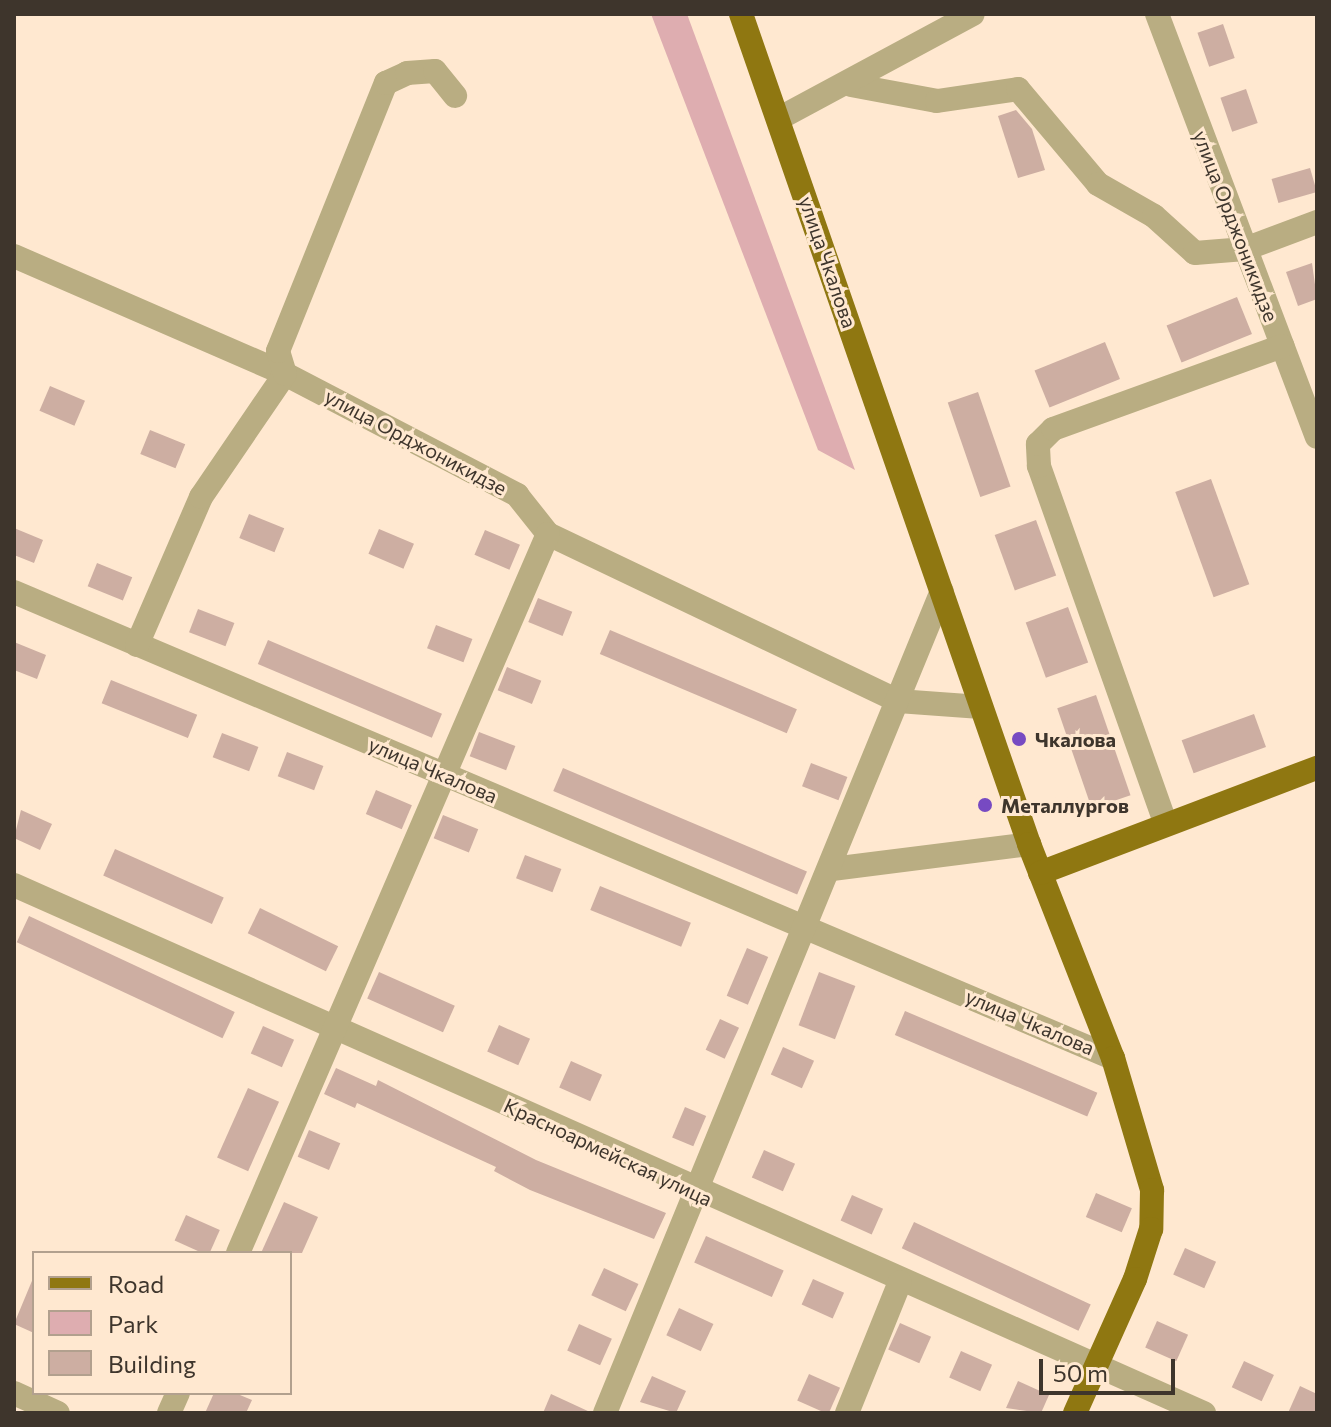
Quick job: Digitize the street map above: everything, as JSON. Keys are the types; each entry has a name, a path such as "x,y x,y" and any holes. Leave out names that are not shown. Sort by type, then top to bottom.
{"main road":[{"name":"улица Чкалова","path":"741,14 1029,844 1113,1058"},
{"path":"1040,873 1165,822 1317,768"},
{"path":"1075,1413 1135,1279 1154,1207 1113,1058"}],"street":[{"path":"778,119 851,85 973,14"},
{"name":"улица Орджоникидзе","path":"1157,14 1317,437"},
{"path":"137,645 201,497 285,374 278,351 386,83 407,73 435,71 455,96"},
{"path":"851,85 937,101 1018,89 1098,184 1154,216 1195,253 1245,249 1317,222"},
{"name":"улица Орджоникидзе","path":"14,256 285,374 517,495 548,534 898,701 981,707"},
{"path":"1165,822 1039,466 1038,444 1053,429 1282,346"},
{"path":"239,1251 548,534"},
{"path":"605,1413 694,1192 810,927 942,591"},
{"name":"улица Чкалова","path":"14,592 1113,1058"},
{"path":"832,869 1029,844"},
{"name":"Красноармейская улица","path":"14,885 335,1027 694,1192 1096,1363 1204,1413"},
{"path":"847,1413 900,1282"},
{"path":"14,1393 58,1413"}],"green space":[{"path":"651,14 687,14 855,470 818,450"}],"building":[{"path":"1223,24 1235,58 1209,67 1197,33"},
{"path":"1246,89 1258,123 1232,132 1220,98"},
{"path":"1016,110 1032,129 1045,170 1018,178 998,116"},
{"path":"1310,168 1317,192 1278,203 1272,179"},
{"path":"1312,263 1317,299 1298,306 1286,272"},
{"path":"1237,297 1252,334 1182,363 1167,325"},
{"path":"1105,342 1120,379 1050,408 1035,370"},
{"path":"50,386 85,401 74,426 39,411"},
{"path":"978,392 1011,487 980,497 948,402"},
{"path":"150,430 185,444 175,468 140,454"},
{"path":"1211,479 1249,584 1214,597 1175,492"},
{"path":"249,514 284,528 274,552 239,538"},
{"path":"1036,520 1056,575 1015,590 995,535"},
{"path":"14,528 43,540 34,563 14,555"},
{"path":"379,529 414,544 403,569 368,554"},
{"path":"485,530 520,545 509,570 474,555"},
{"path":"97,563 132,577 123,600 88,586"},
{"path":"538,598 572,612 563,636 528,622"},
{"path":"1068,607 1088,662 1046,678 1026,622"},
{"path":"198,609 234,623 225,646 189,632"},
{"path":"436,625 472,639 463,662 427,648"},
{"path":"610,630 797,709 787,733 600,654"},
{"path":"268,640 442,714 432,738 258,664"},
{"path":"14,642 46,655 37,679 14,670"},
{"path":"507,667 541,681 532,704 498,690"},
{"path":"111,680 197,715 188,738 102,703"},
{"path":"1096,695 1131,795 1092,809 1057,708"},
{"path":"1254,714 1266,747 1194,773 1182,740"},
{"path":"479,732 515,746 506,770 470,756"},
{"path":"222,733 258,747 249,771 213,757"},
{"path":"287,752 323,766 314,790 278,776"},
{"path":"811,763 847,777 838,800 802,786"},
{"path":"563,768 807,872 797,895 553,791"},
{"path":"376,790 412,805 402,829 366,814"},
{"path":"21,810 52,824 40,850 14,838"},
{"path":"443,815 478,829 469,852 434,838"},
{"path":"115,849 224,897 212,924 103,875"},
{"path":"525,855 561,869 552,892 516,878"},
{"path":"600,886 691,923 681,947 590,910"},
{"path":"260,908 338,946 326,971 248,933"},
{"path":"29,916 235,1012 222,1038 17,942"},
{"path":"747,948 768,957 748,1005 727,996"},
{"path":"379,972 455,1006 443,1032 367,998"},
{"path":"819,972 855,986 835,1039 799,1025"},
{"path":"905,1011 1097,1093 1087,1117 895,1035"},
{"path":"720,1019 739,1028 725,1059 706,1050"},
{"path":"499,1025 530,1039 518,1065 487,1051"},
{"path":"263,1026 294,1040 282,1067 251,1053"},
{"path":"783,1047 814,1061 802,1088 771,1074"},
{"path":"571,1061 602,1075 590,1101 559,1087"},
{"path":"336,1068 376,1086 378,1080 536,1160 666,1213 654,1239 530,1190 494,1171 496,1167 357,1103 355,1108 324,1094"},
{"path":"248,1088 279,1102 248,1171 217,1157"},
{"path":"685,1107 706,1116 693,1146 672,1137"},
{"path":"309,1130 340,1143 329,1170 298,1157"},
{"path":"764,1150 795,1164 783,1191 752,1177"},
{"path":"1096,1193 1132,1208 1122,1232 1086,1217"},
{"path":"852,1195 883,1209 872,1234 841,1221"},
{"path":"284,1202 318,1217 302,1253 262,1251"},
{"path":"186,1215 220,1230 210,1251 198,1251 175,1241"},
{"path":"914,1222 1091,1304 1078,1331 902,1248"},
{"path":"706,1236 784,1271 772,1297 694,1262"},
{"path":"1185,1248 1216,1262 1204,1288 1173,1274"},
{"path":"604,1268 638,1284 626,1311 591,1295"},
{"path":"813,1279 844,1293 833,1318 802,1305"},
{"path":"32,1281 32,1332 14,1324"},
{"path":"679,1308 713,1324 701,1351 666,1335"},
{"path":"1157,1321 1188,1335 1176,1361 1145,1347"},
{"path":"900,1323 931,1337 919,1363 888,1349"},
{"path":"579,1324 612,1339 600,1365 567,1350"},
{"path":"961,1351 992,1365 980,1391 949,1377"},
{"path":"1244,1361 1274,1375 1262,1401 1232,1387"},
{"path":"809,1374 840,1388 829,1413 797,1400"},
{"path":"652,1376 686,1391 676,1413 640,1402"},
{"path":"1018,1381 1049,1395 1041,1413 1006,1408"},
{"path":"1300,1386 1317,1394 1317,1413 1288,1413"},
{"path":"551,1394 590,1412 590,1413 543,1413"},
{"path":"213,1395 240,1395 252,1400 246,1413 205,1413"}],"place":[{"name":"Чкалова","path":"1019,739"},
{"name":"Металлургов","path":"985,805"}]}
